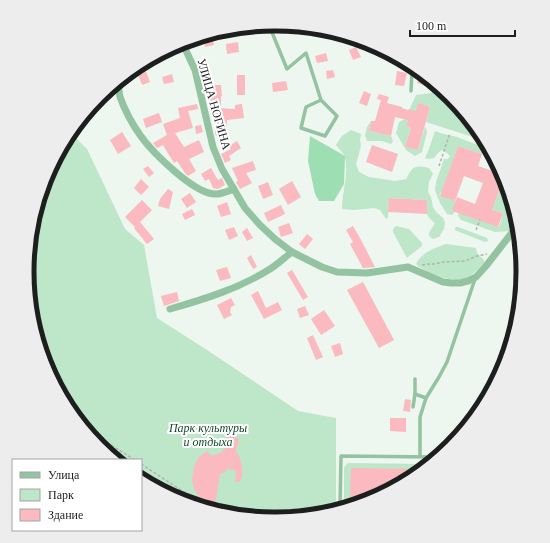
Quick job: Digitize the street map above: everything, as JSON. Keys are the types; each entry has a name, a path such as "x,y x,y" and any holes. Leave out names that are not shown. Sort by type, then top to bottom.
{"street":[{"name":"УЛИЦА НОГИНА","path":"185,48 195,70 213,147 222,169 245,208 275,240 292,252 322,267 337,272 367,273 408,267 443,282 460,283 468,281 476,276 486,266 512,233"},
{"path":"119,89 120,96 140,136 183,179 195,187 215,195 234,189"},
{"path":"170,310 213,296 244,283 271,269 292,252"}],"lane":[{"path":"272,31 287,69 306,54 321,100 337,116 325,136 301,128 306,107 321,100"},
{"path":"411,91 412,74"},
{"path":"420,456 420,417 426,398 447,362 476,276"},
{"path":"413,407 416,379"},
{"path":"415,394 426,398"},
{"path":"340,503 340,456 428,457"}],"path":[{"path":"439,166 450,133"},
{"path":"476,230 480,220"},
{"path":"413,269 428,264 465,261 477,256 497,252"},
{"path":"104,440 133,459"},
{"path":"142,465 197,499"}],"green space":[{"path":"434,91 445,101 475,138 426,122 430,107 419,104 414,119 411,121 408,120 406,126 411,128 405,147 418,150 425,127 426,128 427,132 422,152 415,156 406,150 396,133 399,122 405,119 416,95 431,93"},
{"path":"371,121 369,131 391,136 393,141 391,144 382,141 367,141 365,135 367,127"},
{"path":"351,130 361,134 361,146 356,164 359,172 369,177 395,181 406,179 410,171 414,168 429,168 433,174 429,182 428,192 431,197 433,207 445,222 444,229 439,237 433,239 429,236 429,233 435,223 428,215 427,200 389,198 388,217 386,219 380,210 374,208 354,210 342,209 346,164 344,154 336,145 342,136"},
{"path":"435,131 479,145 483,151 482,154 458,146 442,192 439,195 456,201 454,213 452,215 447,214 440,203 435,190 436,182 444,159 448,159 450,156 442,150 434,158 425,158"},
{"name":"Парк культуры и отдыха","path":"75,137 87,149 125,229 144,245 157,318 298,411 336,418 336,504 306,510 275,512 244,510 213,504 183,494 142,472 142,459 125,459 105,442 84,418 59,378 47,349 43,334 39,318 35,287 34,272 37,240 39,225 47,194 59,165"},
{"path":"500,187 511,225 509,231 495,232 461,220 458,216 459,213 499,227 503,213 492,210"},
{"path":"396,226 409,229 422,243 422,246 407,258 393,232 393,229"},
{"path":"456,227 487,238 488,241 485,242 457,231 455,230"},
{"path":"446,244 476,248 477,253 484,260 484,263 467,277 455,280 433,274 422,269 416,264 425,253"},
{"path":"348,463 418,464 395,480 367,494 344,502 344,467"}],"shaded area":[{"path":"310,136 345,156 344,184 334,201 319,201 315,194 308,161"}],"building":[{"path":"213,39 214,45 205,47 204,42"},
{"path":"238,42 239,52 227,54 226,44"},
{"path":"356,47 361,57 353,60 349,50"},
{"path":"326,53 328,61 317,63 315,56"},
{"path":"145,69 150,82 142,85 138,74"},
{"path":"333,70 335,77 327,79 326,71"},
{"path":"397,71 407,73 404,86 395,85"},
{"path":"172,74 174,82 164,84 162,77"},
{"path":"237,75 245,75 245,95 237,95"},
{"path":"419,79 428,87 417,83"},
{"path":"286,81 288,90 273,92 272,83"},
{"path":"209,85 221,85 221,106 210,106"},
{"path":"364,91 371,94 367,106 359,103"},
{"path":"379,94 389,97 387,103 408,110 416,111 418,103 430,107 418,150 405,147 411,128 406,126 408,120 395,117 391,136 369,131 371,121 375,121 381,100 377,99"},
{"path":"197,104 198,109 188,111 193,128 175,133 184,147 199,140 204,152 189,159 196,171 188,176 177,161 174,163 163,145 157,148 153,143 167,135 163,124 180,118 178,108"},
{"path":"242,104 244,118 227,120 226,137 216,136 217,108 235,109 235,105"},
{"path":"159,113 162,122 146,128 143,119"},
{"path":"201,125 203,132 196,134 195,126"},
{"path":"122,132 131,146 118,154 110,140"},
{"path":"237,141 241,148 229,156 231,160 225,163 221,154 231,149 229,146"},
{"path":"372,145 398,154 392,172 366,162"},
{"path":"458,146 482,154 478,166 494,171 500,187 492,210 503,213 498,227 452,211 457,197 475,204 483,183 464,176 455,201 440,196"},
{"path":"253,161 256,170 246,173 252,183 240,189 236,182 238,181 232,168"},
{"path":"148,166 154,173 149,177 143,169"},
{"path":"211,168 218,180 222,178 225,185 218,189 213,188 209,179 205,181 201,174"},
{"path":"141,179 149,187 141,195 134,188"},
{"path":"292,181 301,197 288,205 279,189"},
{"path":"268,182 273,195 263,199 258,186"},
{"path":"168,189 173,192 169,209 158,206 160,199"},
{"path":"190,193 196,202 187,208 181,199"},
{"path":"389,198 427,200 427,214 388,212"},
{"path":"142,200 152,210 140,222 154,239 147,244 134,228 135,227 125,217"},
{"path":"227,202 231,214 221,217 217,206"},
{"path":"281,205 285,214 268,222 264,213"},
{"path":"192,209 195,215 185,220 182,214"},
{"path":"289,223 293,233 281,237 278,227"},
{"path":"353,226 375,267 363,268 350,244 353,242 346,230"},
{"path":"234,227 238,236 229,240 225,230"},
{"path":"247,228 253,238 247,241 242,232"},
{"path":"307,234 313,239 305,249 299,244"},
{"path":"251,255 257,267 253,269 247,258"},
{"path":"227,267 231,278 220,281 216,270"},
{"path":"292,270 308,297 303,300 287,273"},
{"path":"363,282 394,340 379,348 347,290"},
{"path":"258,291 266,308 278,302 282,310 264,319 251,295"},
{"path":"177,292 179,301 164,306 161,296"},
{"path":"231,298 235,305 231,307 230,312 232,315 224,319 217,305"},
{"path":"305,306 309,315 300,318 297,309"},
{"path":"324,310 335,326 321,335 311,319"},
{"path":"313,335 323,357 316,360 307,338"},
{"path":"340,343 343,354 335,357 331,346"},
{"path":"405,399 411,400 410,412 403,411"},
{"path":"390,418 406,418 406,432 390,431"},
{"path":"226,435 239,438 236,452 242,466 242,477 239,482 235,482 236,470 227,469 225,472 220,474 215,504 205,501 200,497 195,491 192,478 194,467 199,457 207,451 211,456 220,453 225,449"},
{"path":"351,468 412,469 395,480 367,494 350,500"}]}
